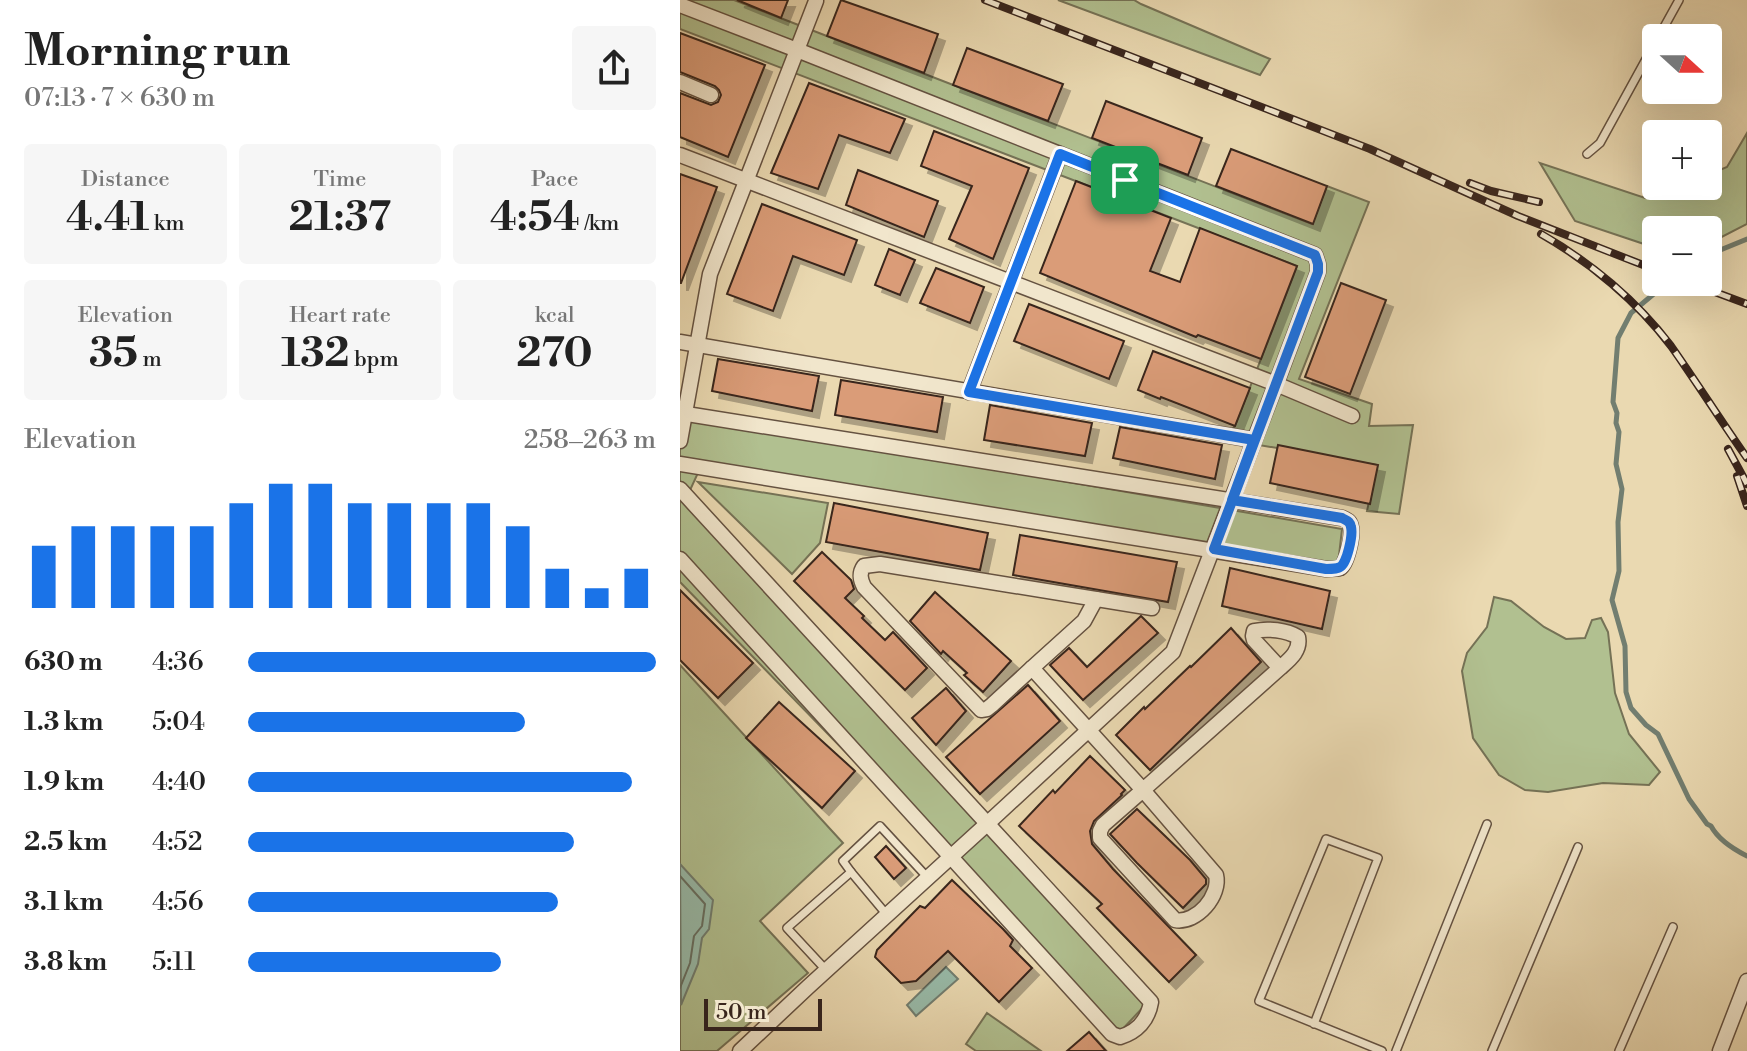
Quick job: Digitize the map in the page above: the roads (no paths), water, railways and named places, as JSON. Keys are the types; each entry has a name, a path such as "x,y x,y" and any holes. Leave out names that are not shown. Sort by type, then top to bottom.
{"street":[{"path":"680,441 682,414 710,274 816,1"},
{"path":"680,5 1315,255 1318,264 1318,272 1173,652 740,1051"},
{"path":"680,82 711,95"},
{"path":"969,392 1060,154"},
{"path":"680,155 1352,416"},
{"path":"680,342 1254,440"},
{"path":"680,464 1326,569 1338,569 1344,565 1351,527 1342,518 682,414"},
{"path":"680,489 1151,1002 1146,1020 1129,1034 1120,1037 1112,1034 680,559"},
{"path":"1096,599 1084,621 992,705 981,710 864,587 860,572 864,566 880,564 1152,608"},
{"path":"1032,668 1143,790 1216,875 1216,893 1192,918 1183,922 1175,920 1100,838 1100,831 1103,825 1143,790 1280,668"},
{"path":"1720,1051 1747,981"}],"lane":[{"path":"1666,24 1679,0"},
{"path":"1587,154 1600,143 1642,67"},
{"path":"1396,1051 1487,824"},
{"path":"887,915 843,861 880,826 928,878"},
{"path":"1314,1024 1378,858 1326,839 1259,1001 1314,1024 1382,1051"},
{"path":"1492,1051 1578,847"},
{"path":"826,970 787,928 851,872"},
{"path":"1619,1051 1673,927"}],"water":[{"path":"680,864 713,900 709,929 702,938 698,964 681,1005"},
{"path":"946,967 958,979 916,1016 907,1005"}],"waterway":[{"path":"1722,249 1747,239"},
{"path":"1651,296 1631,313 1618,338 1613,402 1619,432 1616,464 1622,489 1618,522 1619,571 1612,600 1625,646 1626,692 1631,708 1658,734 1689,799 1707,824 1726,843 1747,856"}],"railway":[{"path":"985,0 1370,149 1518,216 1642,265"},
{"path":"1470,183 1539,202"},
{"path":"1541,234 1595,270 1658,329 1747,458"},
{"path":"1722,295 1747,304"},
{"path":"1728,449 1747,484"},
{"path":"1737,476 1747,506"}]}
